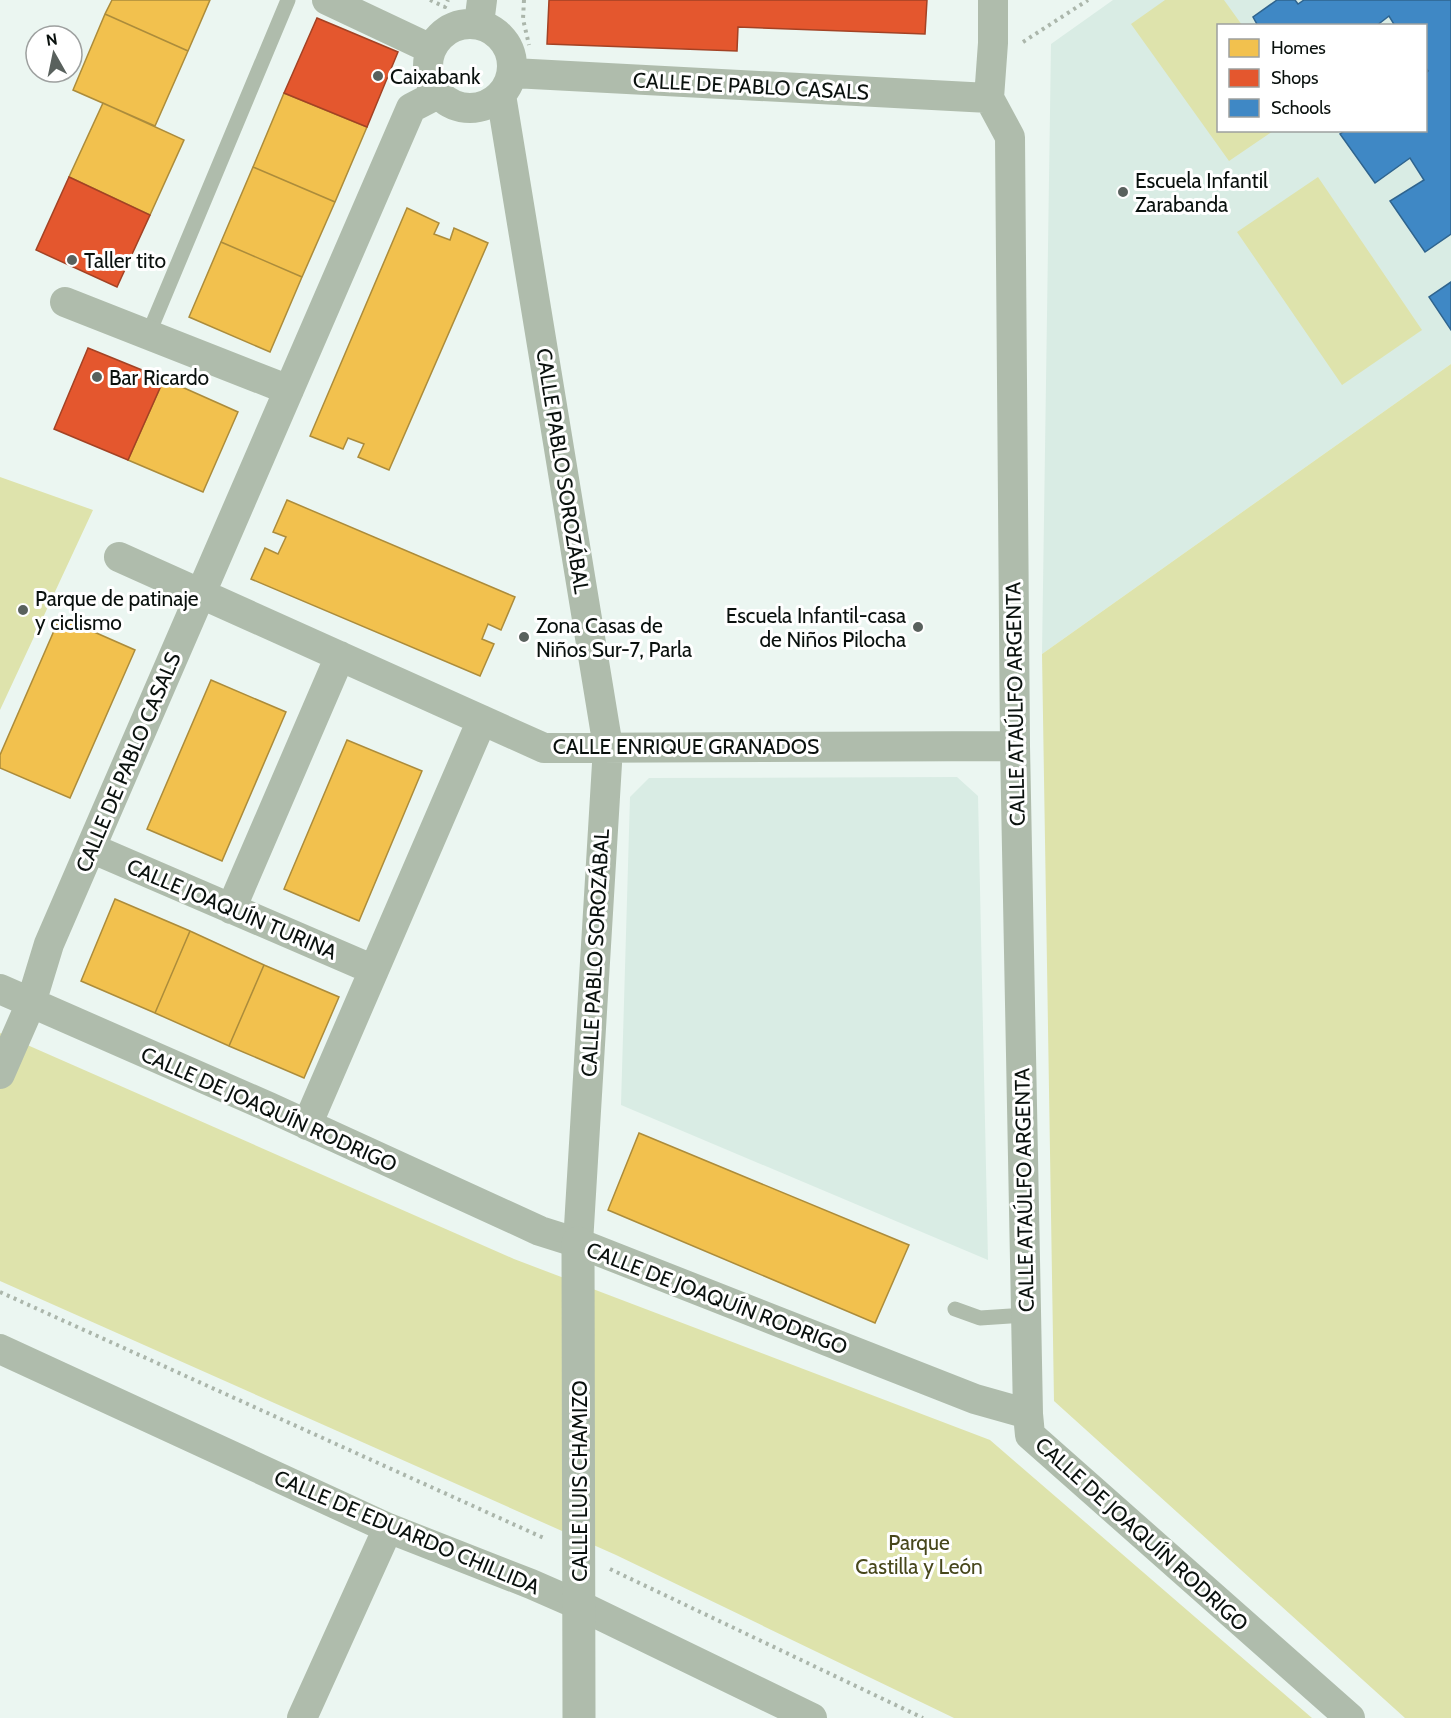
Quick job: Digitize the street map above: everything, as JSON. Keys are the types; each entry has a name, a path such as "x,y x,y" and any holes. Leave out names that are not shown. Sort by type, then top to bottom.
{"street":[{"path":"327,0 431,49"},
{"path":"989,98 993,0"},
{"path":"481,12 506,42 515,73 487,105 470,109 452,104 438,94 428,72 428,60 431,49 439,37 481,12"},
{"name":"CALLE DE PABLO CASALS","path":"515,73 989,98"},
{"name":"CALLE PABLO SOROZÁBAL","path":"515,73 608,747 578,1243"},
{"name":"CALLE DE PABLO CASALS","path":"0,1074 31,1003 49,944 411,108 438,94"},
{"name":"CALLE ATAÚLFO ARGENTA","path":"989,98 1010,137 1015,746 1028,1414"},
{"path":"65,302 289,390"},
{"name":"CALLE ENRIQUE GRANADOS","path":"119,557 544,748 1015,746"},
{"path":"231,909 340,656"},
{"path":"307,1125 482,720"},
{"name":"CALLE JOAQUÍN TURINA","path":"91,849 374,970"},
{"name":"CALLE DE JOAQUÍN RODRIGO","path":"0,989 540,1231 578,1243 964,1395 1028,1414 1030,1435 1350,1718"},
{"name":"CALLE LUIS CHAMIZO","path":"578,1243 579,1718"},
{"name":"CALLE DE EDUARDO CHILLIDA","path":"0,1349 388,1528 579,1605 812,1718"},
{"path":"302,1718 388,1528"}],"lane":[{"path":"148,334 288,0"},
{"path":"955,1309 980,1318 1027,1315"}],"path":[{"path":"430,0 445,7 447,0"},
{"path":"515,73 524,0"},
{"path":"0,1292 536,1534 579,1557 619,1572 923,1718"}],"shaded area":[{"path":"1113,0 1451,0 1451,364 1042,654 1051,44"},
{"path":"957,777 978,796 988,1260 621,1105 630,797 649,778"}],"green space":[{"path":"1165,0 1224,0 1241,24 1217,24 1217,132 1272,132 1229,161 1131,24"},
{"path":"1318,177 1422,330 1342,385 1237,232"},
{"path":"1451,364 1451,1718 1405,1718 1054,1401 1042,654"},
{"name":"Parque de patinaje y ciclismo","path":"0,477 93,510 0,710"},
{"name":"Parque Castilla y León","path":"0,1033 514,1259 990,1440 1312,1718 954,1718 616,1555 0,1281"}],"building: Homes":[{"path":"112,0 210,0 188,51 105,14"},
{"path":"105,14 188,51 155,126 73,90 76,84 84,84 84,64"},
{"path":"284,93 367,127 335,202 253,167"},
{"path":"103,103 184,140 150,215 69,177"},
{"path":"253,167 335,202 302,277 221,242"},
{"path":"407,208 439,223 434,234 450,240 454,228 488,243 389,470 358,457 364,444 348,438 343,449 310,436"},
{"path":"221,242 302,277 270,352 189,317"},
{"path":"164,379 238,412 203,492 128,460"},
{"path":"287,500 515,597 501,630 488,624 482,639 494,644 480,676 251,579 265,548 278,554 286,537 273,532"},
{"path":"60,617 135,650 70,798 0,768 0,755"},
{"path":"211,680 286,712 222,861 147,829"},
{"path":"347,740 422,771 359,921 284,889"},
{"path":"115,899 190,931 155,1013 81,981"},
{"path":"190,931 264,965 229,1046 155,1013"},
{"path":"264,965 339,997 304,1078 229,1046"},
{"path":"639,1133 909,1245 875,1323 608,1210"}],"building: Shops":[{"path":"549,0 927,0 925,34 738,27 737,51 547,44"},
{"path":"317,18 398,52 367,127 284,93"},
{"path":"69,177 150,215 117,287 36,250"},
{"path":"88,348 164,379 128,460 54,429"}],"building: Schools":[{"path":"1277,0 1295,0 1298,4 1304,0 1451,0 1451,234 1425,252 1390,201 1424,180 1410,158 1375,183 1340,134 1343,132 1427,132 1427,24 1394,24 1389,16 1379,24 1257,24 1253,17"},
{"path":"1451,282 1451,330 1429,297"}],"place":[{"name":"Caixabank","path":"378,76"},
{"name":"Escuela Infantil Zarabanda","path":"1123,192"},
{"name":"Taller tito","path":"72,260"},
{"name":"Bar Ricardo","path":"97,377"},
{"name":"Parque de patinaje y ciclismo","path":"23,610"},
{"name":"Escuela Infantil-casa de Niños Pilocha","path":"918,627"},
{"name":"Zona Casas de Niños Sur-7, Parla","path":"524,637"}]}
